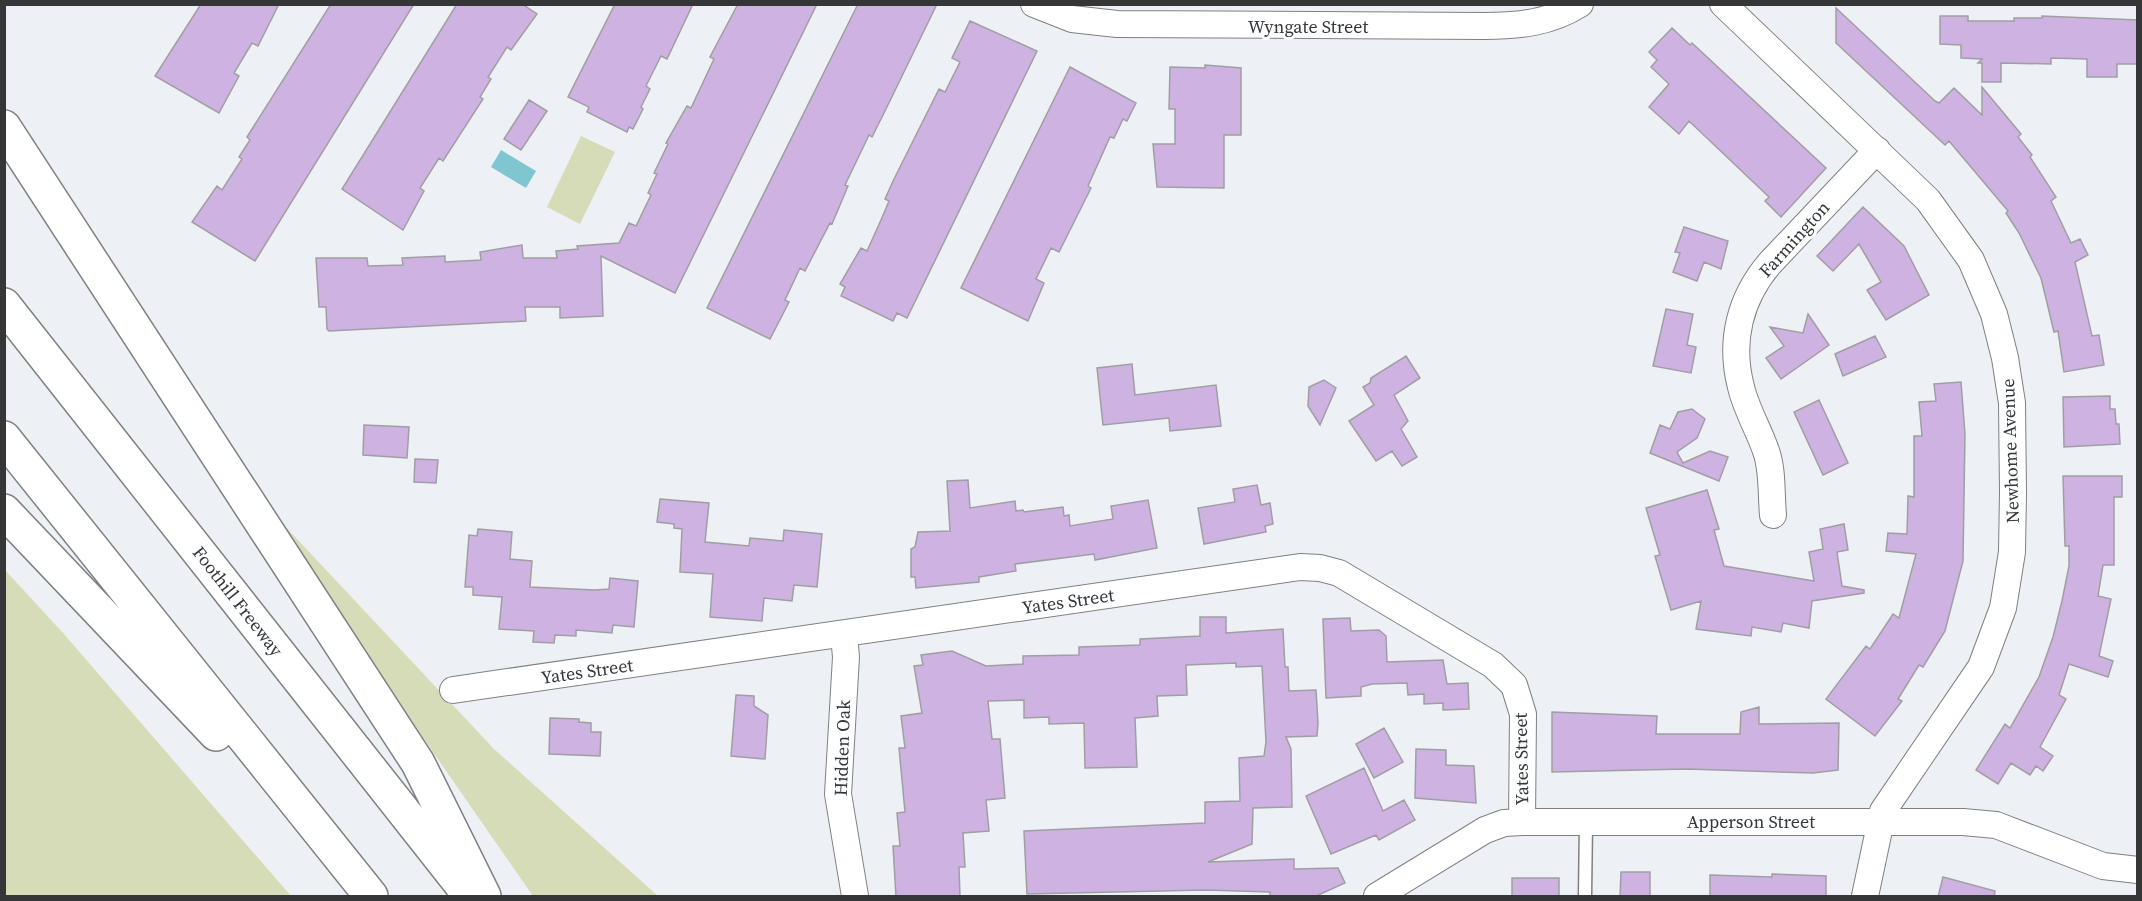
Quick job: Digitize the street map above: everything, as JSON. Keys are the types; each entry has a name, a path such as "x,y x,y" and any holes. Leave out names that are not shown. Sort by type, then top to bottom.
{"highway":[{"path":"4,127 418,763 484,897"},
{"name":"Foothill Freeway","path":"4,305 471,897"},
{"path":"4,438 371,897"},
{"path":"4,511 222,740 362,897"}],"street":[{"name":"Wyngate Street","path":"1034,4 1072,19 1117,24 1515,26 1543,21 1580,4"},
{"name":"Newhome Avenue","path":"1723,4 1928,200 1951,229 1971,260 1994,314 2006,358 2012,403 2013,492 2012,552 2003,608 1985,657 1946,722 1888,802 1881,821 1865,897"},
{"name":"Farmington","path":"1773,515 1767,454 1741,387 1736,362 1737,328 1743,307 1758,277 1877,150"},
{"name":"Yates Street","path":"453,690 1300,567 1320,568 1339,573 1493,665 1514,685 1523,714 1522,822"},
{"name":"Hidden Oak","path":"844,635 846,657 838,794 855,897"},
{"name":"Apperson Street","path":"1377,897 1485,830 1504,823 1522,822 1881,821 1996,825 2103,866 2138,870"}],"lane":[{"path":"1585,897 1586,822"}],"green space":[{"path":"581,136 615,152 580,224 547,207"},
{"path":"251,490 494,749 658,896 533,896"},
{"path":"5,570 63,633 291,896 5,896"}],"water":[{"path":"501,150 536,171 526,188 491,167"}],"building":[{"path":"201,4 279,4 258,46 252,43 234,73 239,76 219,113 155,76"},
{"path":"331,4 414,4 255,261 192,222 217,186 222,190 242,159 239,157 250,140 247,137"},
{"path":"457,4 522,4 537,14 511,50 507,47 488,77 491,79 480,97 483,99 443,161 439,158 420,188 424,191 403,230 342,189"},
{"path":"615,4 693,4 667,59 661,56 646,86 650,89 641,107 643,109 633,129 629,127 627,132 587,112 589,107 568,97"},
{"path":"738,4 817,4 675,293 601,256 603,316 560,318 560,307 525,307 526,321 329,331 327,329 326,307 319,307 316,258 367,258 368,266 403,265 402,258 445,256 445,262 481,260 480,252 522,245 523,258 557,258 556,251 578,249 577,246 619,243 629,223 636,226 651,195 648,193 657,174 654,173 668,144 666,143 687,106 691,108 714,59 710,57"},
{"path":"858,4 937,4 872,137 869,135 845,185 848,186 832,224 830,223 805,271 800,268 785,300 789,302 770,339 707,308"},
{"path":"1836,8 1935,101 1939,103 1954,88 1982,115 1982,87 2021,134 2018,137 2032,155 2030,157 2056,197 2051,201 2071,243 2080,239 2088,255 2075,262 2092,336 2099,335 2104,365 2064,372 2058,331 2054,332 2041,278 2019,233 2006,213 2008,211 1949,141 1945,145 1836,43"},
{"path":"1940,16 1968,16 1968,21 2014,21 2014,18 2042,18 2042,16 2138,20 2138,64 2117,64 2117,77 2087,77 2087,59 2051,58 2051,64 2001,63 2001,82 1982,82 1982,63 1978,63 1982,59 1961,58 1961,45 1940,44"},
{"path":"970,21 1037,51 907,318 897,313 893,321 841,296 845,287 840,284 861,248 867,251 889,201 885,199 894,179 939,89 945,92 960,62 952,58"},
{"path":"1672,28 1690,45 1692,43 1826,168 1781,217 1765,201 1769,197 1689,121 1679,134 1649,107 1669,84 1651,67 1657,60 1649,52"},
{"path":"1205,65 1241,68 1241,135 1224,135 1224,188 1157,187 1153,144 1175,144 1175,109 1169,109 1170,67 1205,68"},
{"path":"1070,67 1136,103 1127,121 1123,119 1114,138 1110,137 1088,186 1091,188 1059,252 1051,248 1036,279 1044,283 1028,321 961,288"},
{"path":"529,100 547,111 521,150 504,139"},
{"path":"1863,207 1904,246 1929,295 1886,320 1867,290 1881,282 1859,244 1833,271 1817,256"},
{"path":"1684,227 1728,241 1721,269 1704,262 1697,281 1673,272 1680,253 1675,252"},
{"path":"1666,309 1693,314 1687,345 1696,347 1691,373 1653,366"},
{"path":"1808,314 1829,345 1781,379 1766,358 1784,346 1770,327 1803,333"},
{"path":"1875,336 1886,357 1843,376 1835,354"},
{"path":"1406,356 1420,378 1394,395 1408,421 1401,429 1417,457 1402,466 1392,451 1376,461 1349,421 1374,405 1363,387 1370,383 1371,378"},
{"path":"1132,364 1135,395 1216,385 1221,426 1170,431 1169,418 1103,425 1097,368"},
{"path":"1324,380 1336,388 1320,425 1308,406 1309,387"},
{"path":"1961,382 1965,434 1963,561 1945,631 1923,667 1919,665 1898,699 1902,701 1875,736 1826,699 1866,646 1870,649 1893,614 1899,618 1916,554 1886,551 1888,533 1907,534 1908,496 1914,497 1914,436 1922,436 1919,402 1936,401 1934,384"},
{"path":"2110,396 2110,409 2115,409 2116,424 2119,424 2120,444 2064,447 2063,397"},
{"path":"1819,400 1848,463 1823,475 1794,412"},
{"path":"1692,409 1705,419 1697,438 1677,452 1683,463 1710,451 1728,457 1719,481 1650,453 1660,425 1670,429 1678,412"},
{"path":"364,425 409,427 407,458 363,455"},
{"path":"415,459 438,460 436,483 414,482"},
{"path":"2063,476 2122,476 2122,497 2114,497 2114,565 2103,565 2098,596 2111,599 2099,656 2113,661 2108,677 2069,664 2059,695 2066,699 2040,747 2053,756 2043,771 2036,766 2030,775 2011,763 1998,784 1976,770 2005,724 2010,728 2039,677 2053,637 2062,601 2069,566 2069,546 2065,546"},
{"path":"968,480 970,508 1015,501 1016,511 1023,510 1024,512 1063,507 1064,516 1069,515 1070,526 1113,519 1111,506 1148,500 1157,548 1095,560 1094,554 1015,564 1016,571 979,577 979,582 916,588 915,577 911,577 911,549 915,547 918,532 950,531 947,481"},
{"path":"1257,485 1261,505 1270,503 1273,524 1265,526 1266,532 1204,544 1198,508 1235,502 1233,489"},
{"path":"1707,490 1719,529 1714,530 1724,566 1814,581 1809,552 1823,549 1820,529 1844,524 1848,550 1837,552 1842,586 1864,590 1864,593 1812,601 1809,628 1783,623 1781,632 1752,627 1751,636 1696,629 1701,601 1671,610 1655,556 1660,555 1646,508"},
{"path":"660,499 709,503 705,542 749,546 750,538 783,541 784,530 822,534 817,587 794,585 792,601 764,598 762,621 710,617 713,574 680,572 682,529 674,528 674,524 657,522"},
{"path":"478,529 512,532 510,559 532,561 530,587 595,590 609,589 610,578 638,581 634,627 613,625 612,633 576,630 576,636 555,635 554,643 533,642 534,631 499,629 502,597 473,595 473,587 465,587 469,535 477,536"},
{"path":"1200,617 1226,617 1226,633 1283,629 1289,691 1316,690 1318,723 1317,736 1286,737 1291,749 1292,807 1253,808 1252,844 1208,862 1294,859 1294,869 1338,868 1345,883 1314,897 1270,897 1270,892 1206,890 1027,894 1024,831 1205,823 1205,802 1240,801 1239,758 1264,756 1266,742 1262,666 1236,667 1236,663 1186,665 1187,695 1157,696 1158,716 1135,718 1137,767 1085,768 1084,723 1049,724 1049,717 1024,718 1024,700 988,701 992,739 1000,739 1005,798 986,800 989,831 963,833 965,867 959,867 960,897 896,897 893,846 900,846 897,813 905,812 899,748 905,748 901,716 922,713 914,666 923,665 921,655 952,651 986,666 1023,664 1023,656 1079,655 1079,647 1140,645 1140,639 1200,636"},
{"path":"1350,618 1351,631 1379,630 1386,636 1387,662 1443,660 1447,684 1468,683 1469,709 1443,710 1443,703 1424,704 1424,694 1408,695 1407,683 1372,684 1361,687 1361,696 1326,698 1323,619"},
{"path":"736,695 754,696 754,706 768,715 765,759 731,756"},
{"path":"1759,707 1759,724 1839,723 1838,770 1813,773 1687,769 1552,772 1552,712 1657,716 1656,734 1740,734 1741,712"},
{"path":"550,718 579,719 579,722 591,723 591,732 601,732 600,756 549,754"},
{"path":"1384,728 1403,762 1374,778 1356,744"},
{"path":"1416,749 1446,750 1446,765 1474,766 1476,803 1415,798"},
{"path":"1364,768 1383,811 1404,800 1415,820 1379,840 1376,835 1331,854 1306,796"},
{"path":"1621,872 1650,872 1650,897 1620,897"},
{"path":"1772,874 1826,876 1826,897 1710,897 1710,875 1772,877"},
{"path":"1943,877 1995,891 1994,897 1938,897"},
{"path":"1512,878 1559,878 1559,897 1512,897"}]}
